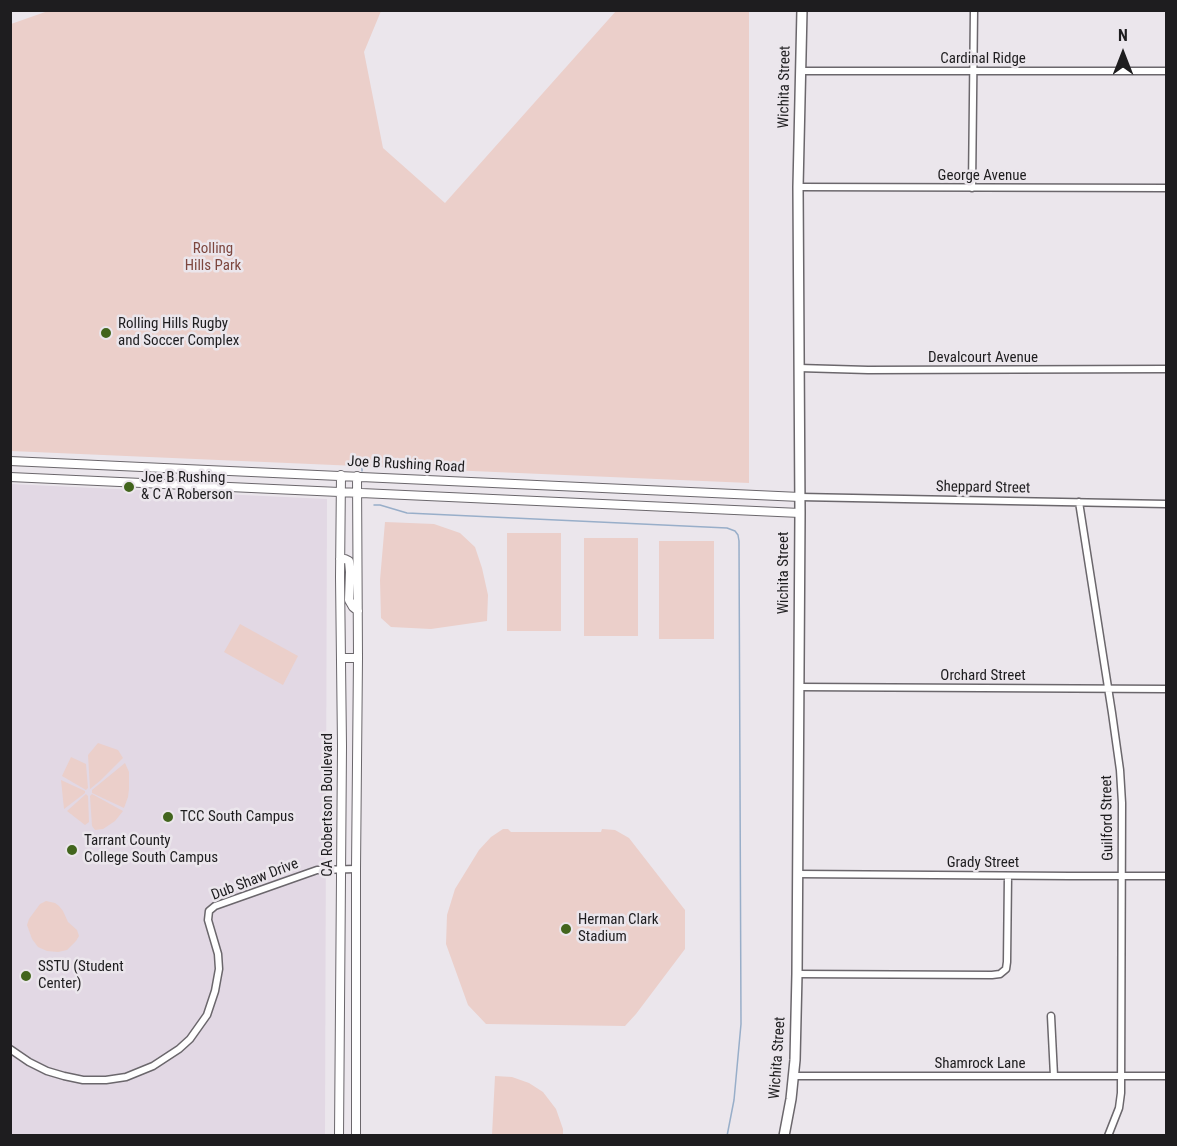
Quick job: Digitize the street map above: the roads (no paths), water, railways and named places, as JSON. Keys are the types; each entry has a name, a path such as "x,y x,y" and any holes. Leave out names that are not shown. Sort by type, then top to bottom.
{"main road":[{"name":"Wichita Street","path":"784,1136 794,1076 797,974 800,513 798,187 802,10"}],"street":[{"path":"972,188 974,10"},
{"name":"Cardinal Ridge","path":"800,70 1167,71"},
{"name":"George Avenue","path":"798,187 1167,188"},
{"name":"Devalcourt Avenue","path":"799,368 868,370 1167,369"},
{"name":"Joe B Rushing Road","path":"10,461 800,497"},
{"path":"22,461 22,477"},
{"path":"144,483 145,467"},
{"name":"CA Robertson Boulevard","path":"339,1136 342,746 341,475"},
{"name":"CA Robertson Boulevard","path":"356,1136 357,476"},
{"name":"Joe B Rushing Road","path":"10,477 800,513"},
{"name":"Sheppard Street","path":"800,497 1167,504"},
{"name":"Guilford Street","path":"1078,502 1100,632 1121,792 1122,1076 1119,1108 1108,1136"},
{"path":"340,559 349,561 350,600 352,607 358,611"},
{"path":"341,658 358,658"},
{"name":"Orchard Street","path":"799,687 1167,689"},
{"path":"342,746 357,746"},
{"name":"Dub Shaw Drive","path":"10,1049 47,1071 83,1080 126,1077 153,1066 169,1057 190,1039 207,1015 219,969 218,954 208,920 209,911 215,906 320,869 356,869"},
{"name":"Grady Street","path":"798,874 1167,876"},
{"path":"797,974 1000,974 1006,969 1007,962 1008,876"},
{"path":"1051,1016 1054,1076"},
{"path":"339,1073 356,1072"},
{"name":"Shamrock Lane","path":"794,1076 1167,1076"}],"waterway":[{"path":"362,460 362,471"},
{"path":"374,505 407,513 727,528 738,535 741,1024 734,1100 727,1136"}],"place":[{"name":"Rolling Hills Rugby and Soccer Complex","path":"106,333"},
{"name":"Joe B Rushing & C A Roberson","path":"129,487"},
{"name":"TCC South Campus","path":"168,817"},
{"name":"Tarrant County College South Campus","path":"72,850"},
{"name":"Herman Clark Stadium","path":"566,929"},
{"name":"SSTU (Student Center)","path":"26,976"}],"park label":[{"name":"Rolling Hills Park","path":"213,258"}]}
